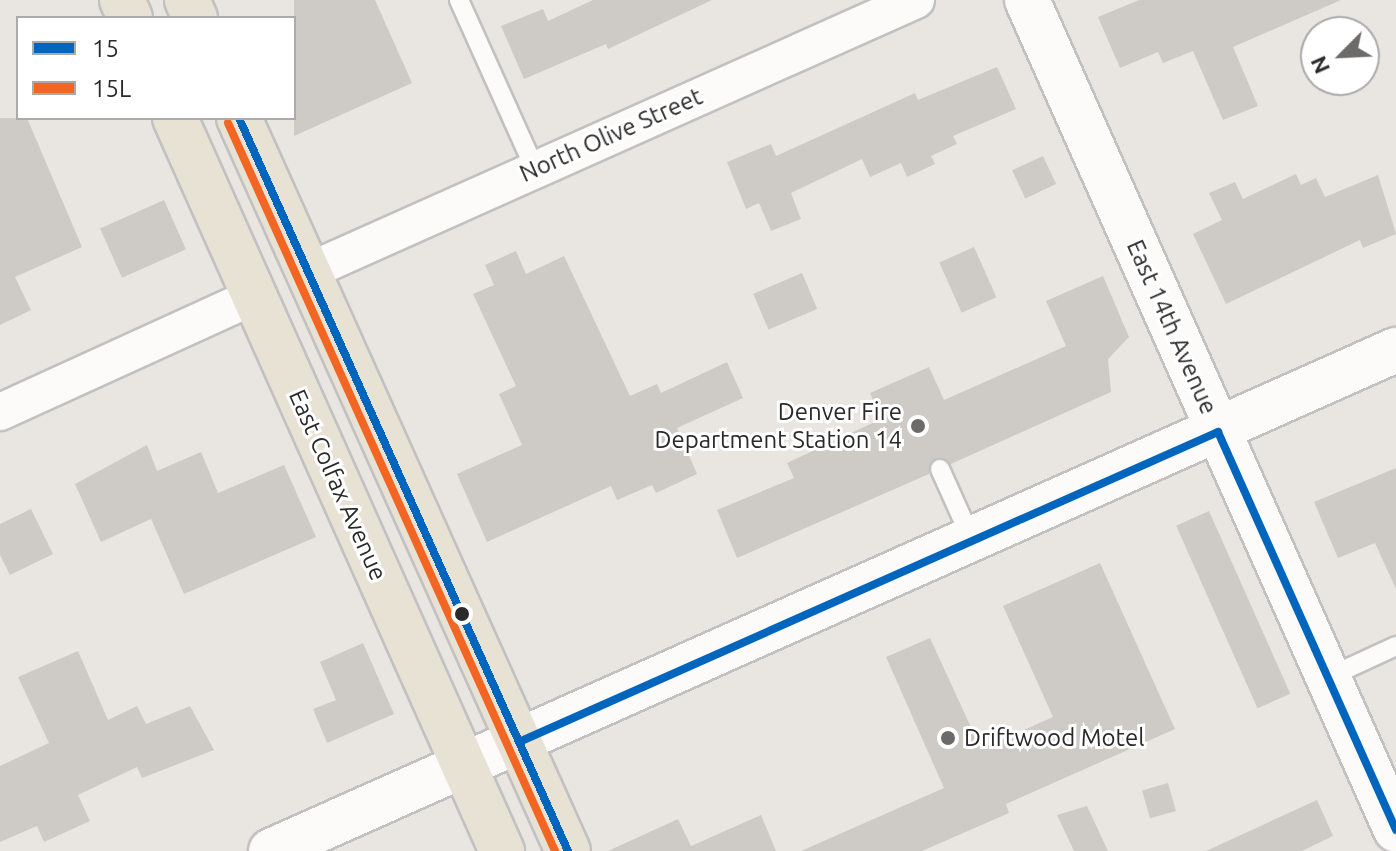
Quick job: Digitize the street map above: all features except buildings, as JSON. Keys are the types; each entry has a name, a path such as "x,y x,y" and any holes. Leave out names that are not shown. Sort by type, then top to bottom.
{"main road":[{"name":"East Colfax Avenue","path":"176,120 502,851"},
{"path":"240,120 568,851"}],"street":[{"name":"North Olive Street","path":"307,272 916,0"},
{"name":"East 14th Avenue","path":"1027,0 1396,830"},
{"path":"0,412 254,296"},
{"path":"271,851 1218,432 1396,350"}],"lane":[{"path":"459,0 535,169"},
{"path":"940,469 972,541"},
{"path":"1329,677 1396,646"}],"transit line":[{"name":"15","path":"240,120 568,851"},
{"name":"15L","path":"228,123 555,851"},
{"name":"15","path":"519,742 1218,432 1396,830"}],"place":[{"name":"Denver Fire Department Station 14","path":"918,426"},
{"name":"Driftwood Motel","path":"948,738"}]}
